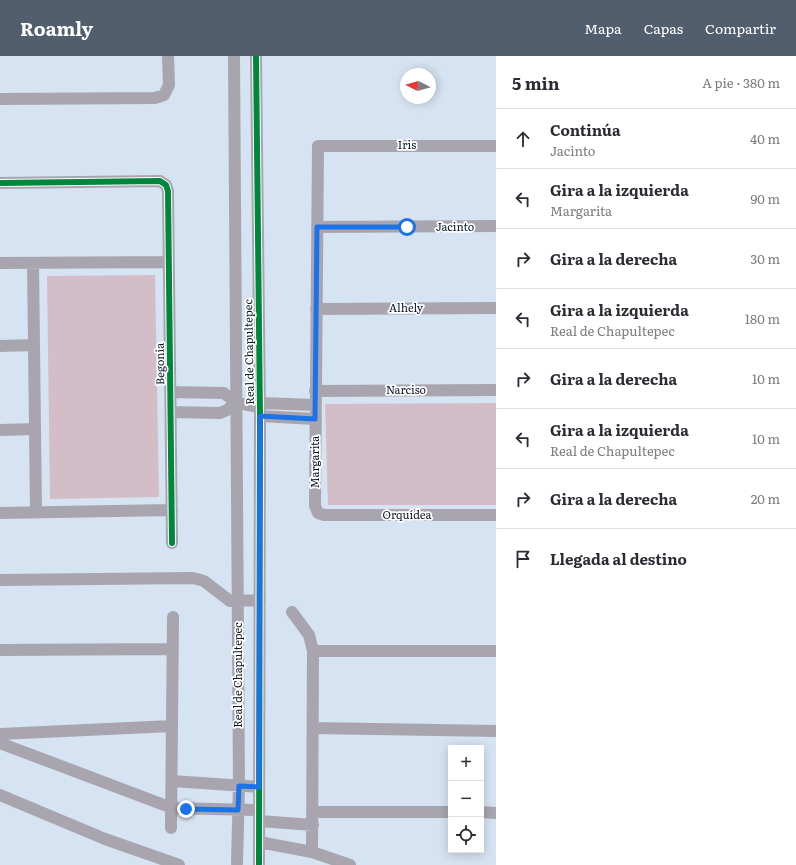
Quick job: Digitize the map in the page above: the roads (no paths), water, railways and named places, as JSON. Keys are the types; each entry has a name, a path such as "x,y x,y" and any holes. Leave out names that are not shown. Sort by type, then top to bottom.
{"street":[{"path":"0,99 155,98 164,95 169,85 168,56"},
{"name":"Real de Chapultepec","path":"234,56 239,786 238,863"},
{"name":"Real de Chapultepec","path":"256,56 260,409 259,864"},
{"name":"Iris","path":"318,146 496,146"},
{"name":"Margarita","path":"318,146 315,391 315,506 318,514"},
{"name":"Begonia","path":"0,183 160,181 166,185 168,191 172,543"},
{"name":"Jacinto","path":"317,227 496,226"},
{"path":"0,263 169,262"},
{"path":"33,263 36,512"},
{"name":"Alhely","path":"316,309 496,308"},
{"path":"0,346 34,345"},
{"name":"Narciso","path":"315,391 496,390"},
{"path":"171,392 224,393 236,403 315,419"},
{"path":"171,412 220,413 236,403"},
{"path":"260,409 315,405"},
{"path":"0,430 35,429"},
{"path":"0,513 172,510"},
{"name":"Orquídea","path":"318,514 496,515"},
{"path":"0,580 193,578 204,581 230,601 260,600"},
{"path":"292,612 309,635 313,651 312,852"},
{"path":"171,828 173,616"},
{"path":"0,650 173,649"},
{"path":"313,651 496,651"},
{"path":"0,734 172,726"},
{"path":"313,728 496,731"},
{"path":"0,743 172,808 238,810 259,816 313,825"},
{"path":"172,781 259,787"},
{"path":"0,795 105,839 179,865"},
{"path":"313,812 448,812"},
{"path":"484,812 496,812"},
{"path":"260,842 312,852 350,865"}]}
